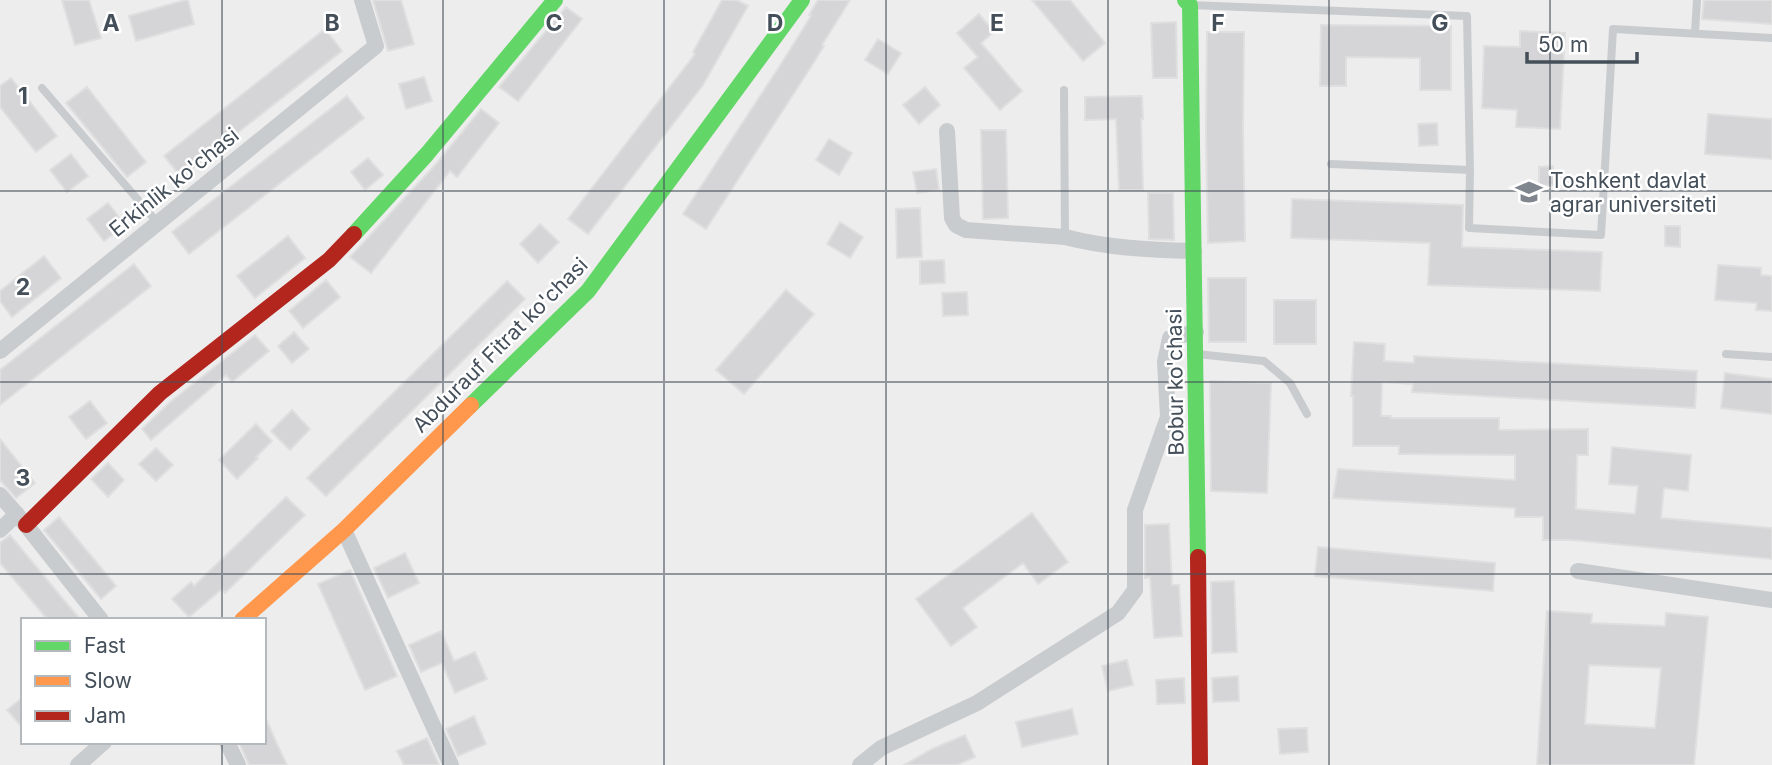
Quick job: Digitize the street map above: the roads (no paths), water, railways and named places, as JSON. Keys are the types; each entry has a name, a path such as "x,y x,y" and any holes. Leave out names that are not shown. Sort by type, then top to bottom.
{"street":[{"name":"Erkinlik ko'chasi","path":"0,351 376,46 362,0"},
{"path":"0,530 21,519 160,393 329,260 427,154 555,0"},
{"name":"Abdurauf Fitrat ko'chasi","path":"244,618 344,530 588,291 802,0"},
{"name":"Bobur ko'chasi","path":"1187,3 1195,251 1200,765"},
{"path":"947,131 952,218 956,225 966,230 1065,237 1143,250 1195,251"},
{"path":"860,765 881,748 977,703 1118,613 1135,590 1135,510 1168,417 1165,362 1170,338 1196,332"},
{"path":"0,495 99,618"},
{"path":"344,530 450,765"},
{"path":"1578,571 1772,600"},
{"path":"78,765 102,744"},
{"path":"228,744 238,765"}],"lane":[{"path":"1305,9 1312,0"},
{"path":"1695,33 1697,0"},
{"path":"1187,3 1467,16 1469,228 1601,235 1613,29 1772,38"},
{"path":"43,88 157,222"},
{"path":"1064,90 1065,237"},
{"path":"1331,164 1470,170"},
{"path":"1196,354 1264,361 1290,383 1307,414"},
{"path":"1726,354 1772,357"}],"place":[{"name":"Toshkent davlat agrar universiteti","path":"1529,192"}]}
